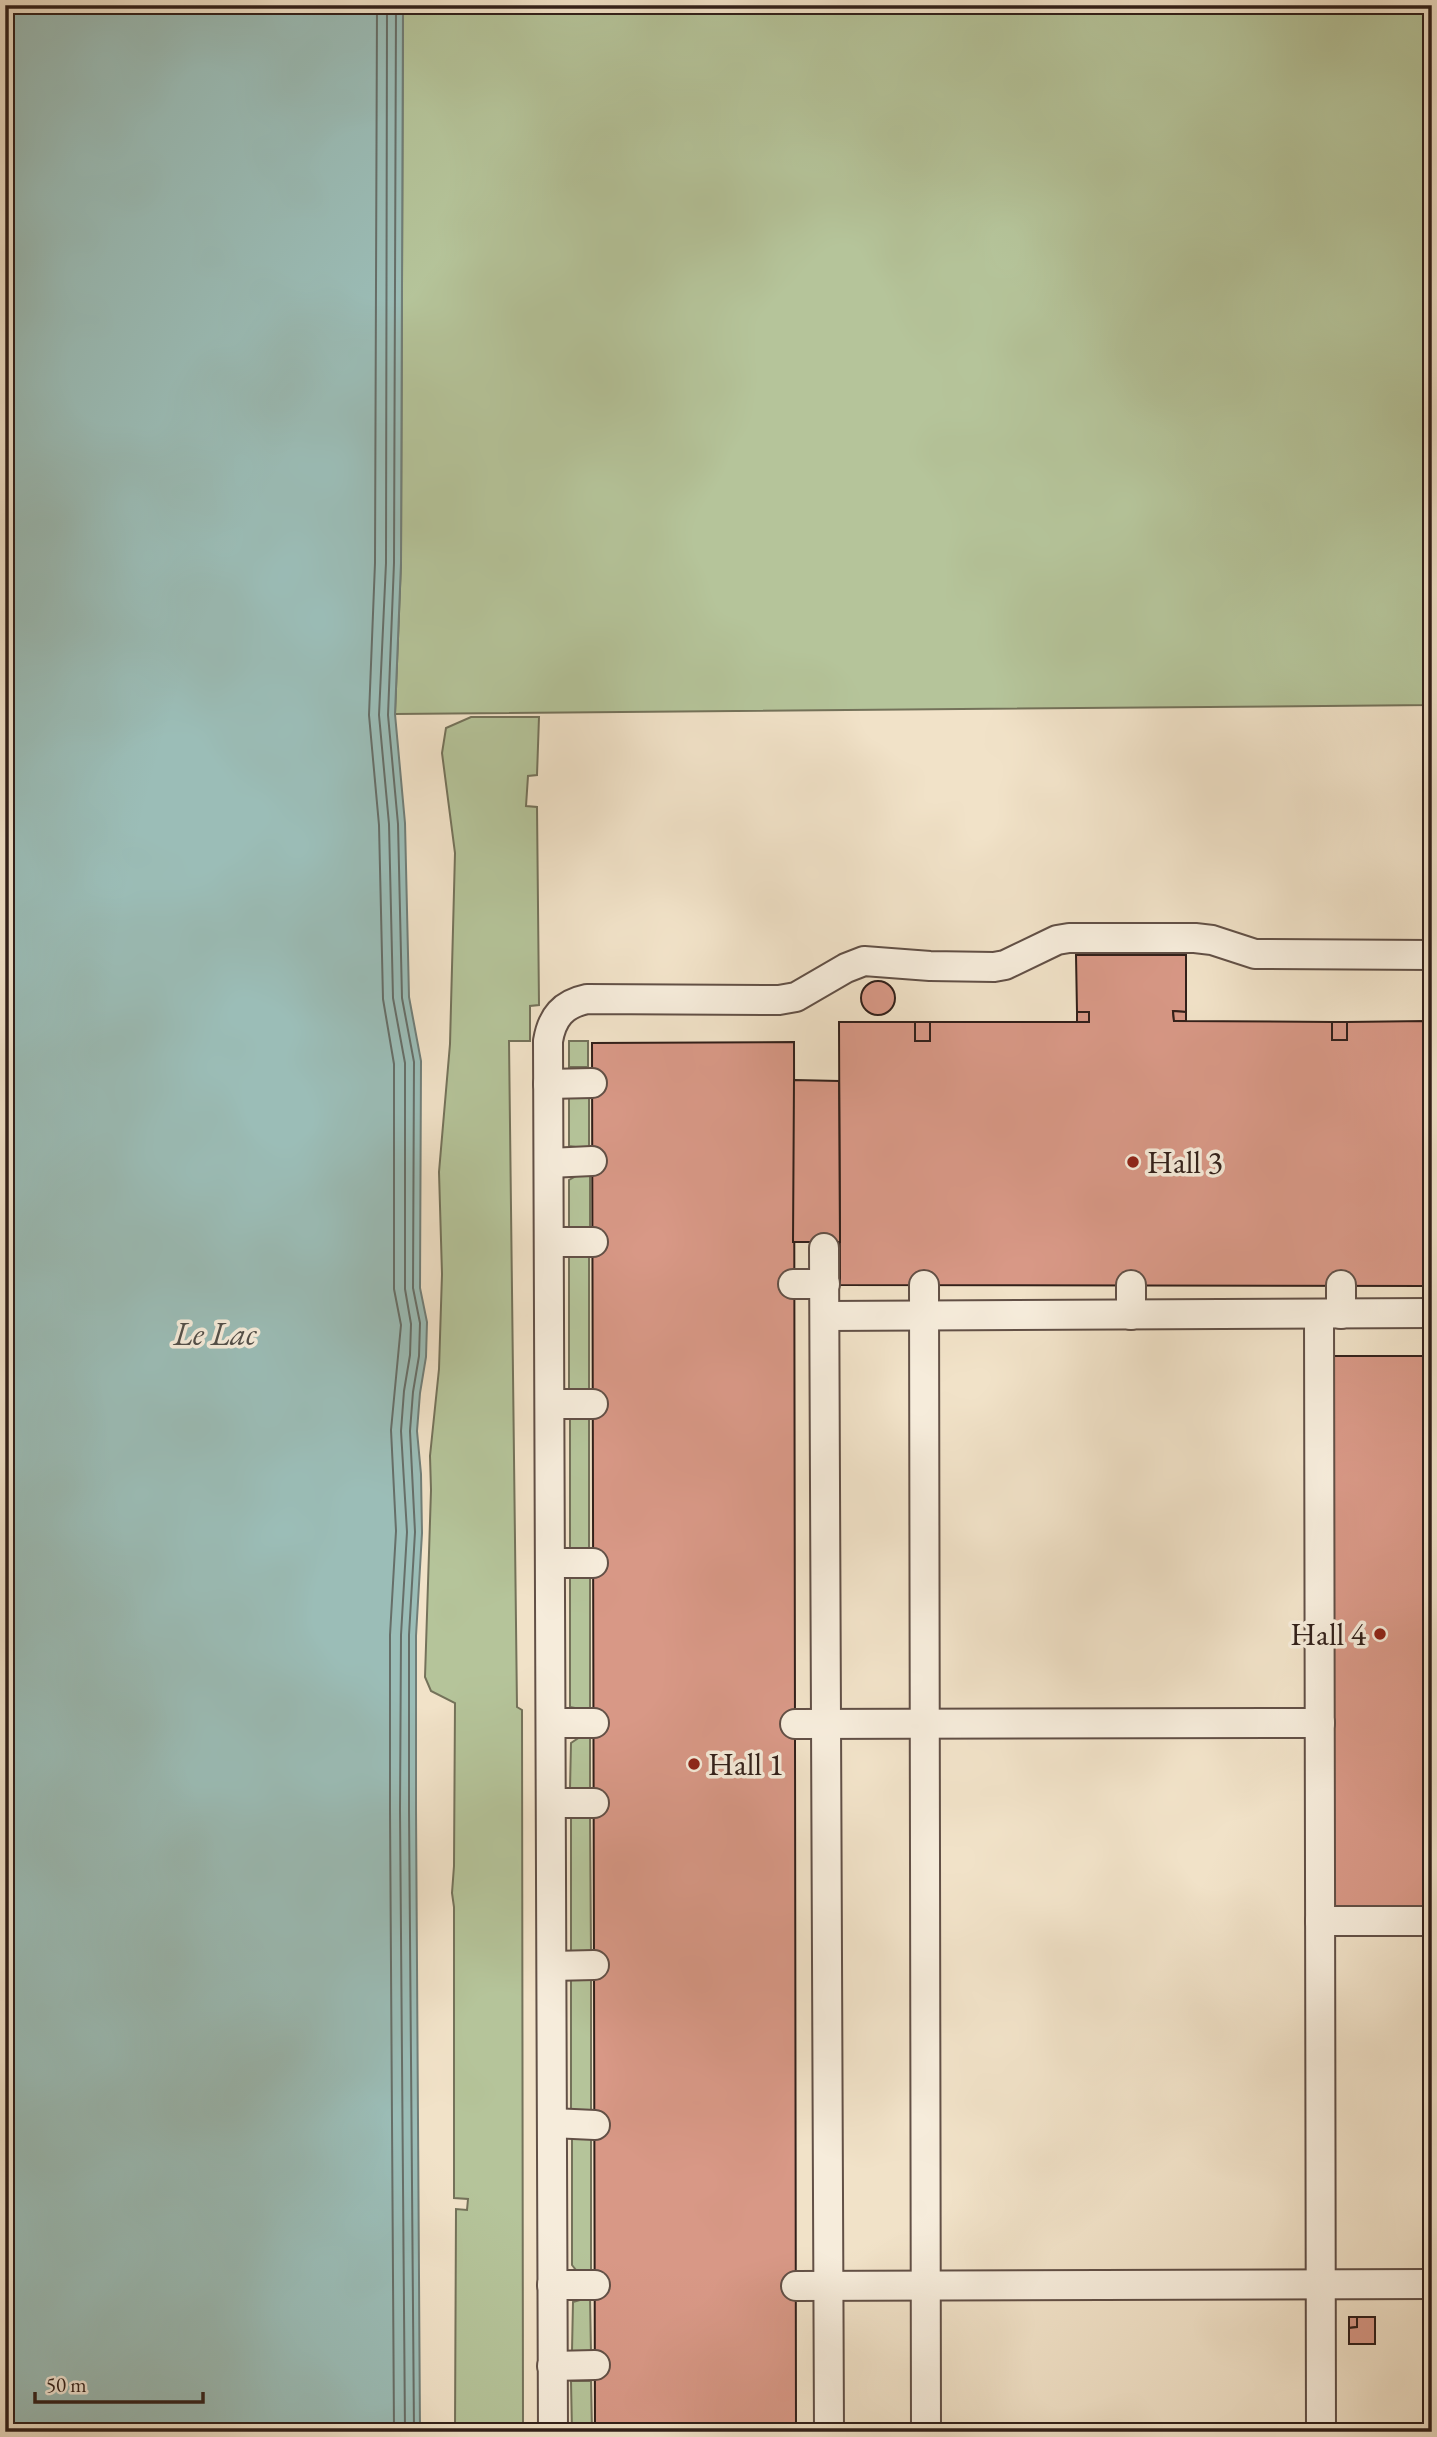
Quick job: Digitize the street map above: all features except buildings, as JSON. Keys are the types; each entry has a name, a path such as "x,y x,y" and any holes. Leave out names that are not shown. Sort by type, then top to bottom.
{"lane":[{"path":"552,2432 548,1041 555,1018 568,1005 586,999 779,1000 796,997 846,968 864,961 930,966 1005,965 1057,940 1069,938 1195,938 1212,940 1255,954 1432,955"},
{"path":"548,1084 592,1083"},
{"path":"549,1163 592,1161"},
{"path":"549,1242 593,1242"},
{"path":"824,1248 829,2432"},
{"path":"793,1284 825,1284"},
{"path":"1321,2432 1320,1723 1330,1314 1341,1284"},
{"path":"924,1285 926,2432"},
{"path":"1131,1285 1131,1315"},
{"path":"826,1316 1432,1313"},
{"path":"550,1404 593,1404"},
{"path":"550,1563 593,1563"},
{"path":"551,1723 594,1723"},
{"path":"795,1724 1320,1723"},
{"path":"551,1802 594,1802"},
{"path":"1320,1921 1432,1920"},
{"path":"552,1966 594,1965"},
{"path":"552,2123 595,2125"},
{"path":"796,2287 1432,2284"},
{"path":"552,2285 595,2285"},
{"path":"552,2365 595,2365"}],"green space":[{"path":"403,5 1432,5 1432,705 395,714 401,563"},
{"path":"471,717 539,717 537,775 528,776 526,806 537,807 539,1005 530,1006 530,1041 509,1041 517,1707 522,1710 523,2432 455,2432 456,2209 467,2210 468,2199 454,2198 452,1893 455,1703 431,1691 425,1677 430,1456 439,1369 442,1274 439,1172 450,1044 455,853 442,753 446,728"},
{"path":"569,1041 588,1041 588,1067 569,1067"},
{"path":"569,1096 589,1096 589,1149 569,1146"},
{"path":"578,1175 590,1176 590,1229 569,1228 569,1180"},
{"path":"569,1257 589,1257 589,1389 569,1389"},
{"path":"570,1417 589,1417 589,1549 570,1549"},
{"path":"570,1578 590,1578 590,1711 570,1707"},
{"path":"580,1737 590,1737 590,1790 570,1789 571,1743"},
{"path":"571,1818 590,1818 591,1951 571,1951"},
{"path":"571,1978 591,1978 591,2111 571,2111"},
{"path":"572,2139 591,2139 591,2273 576,2270 572,2265"},
{"path":"590,2297 591,2353 572,2351 573,2302"},
{"path":"571,2381 591,2381 592,2432 572,2432"}],"water":[{"name":"Le Lac","path":"5,5 403,5 401,563 395,714 405,823 409,997 421,1061 420,1288 427,1322 426,1357 417,1431 422,1533 416,1636 420,2432 5,2432"}],"place":[{"name":"Hall 3","path":"1133,1162"},
{"name":"Hall 4","path":"1380,1634"},
{"name":"Hall 1","path":"694,1764"}]}
